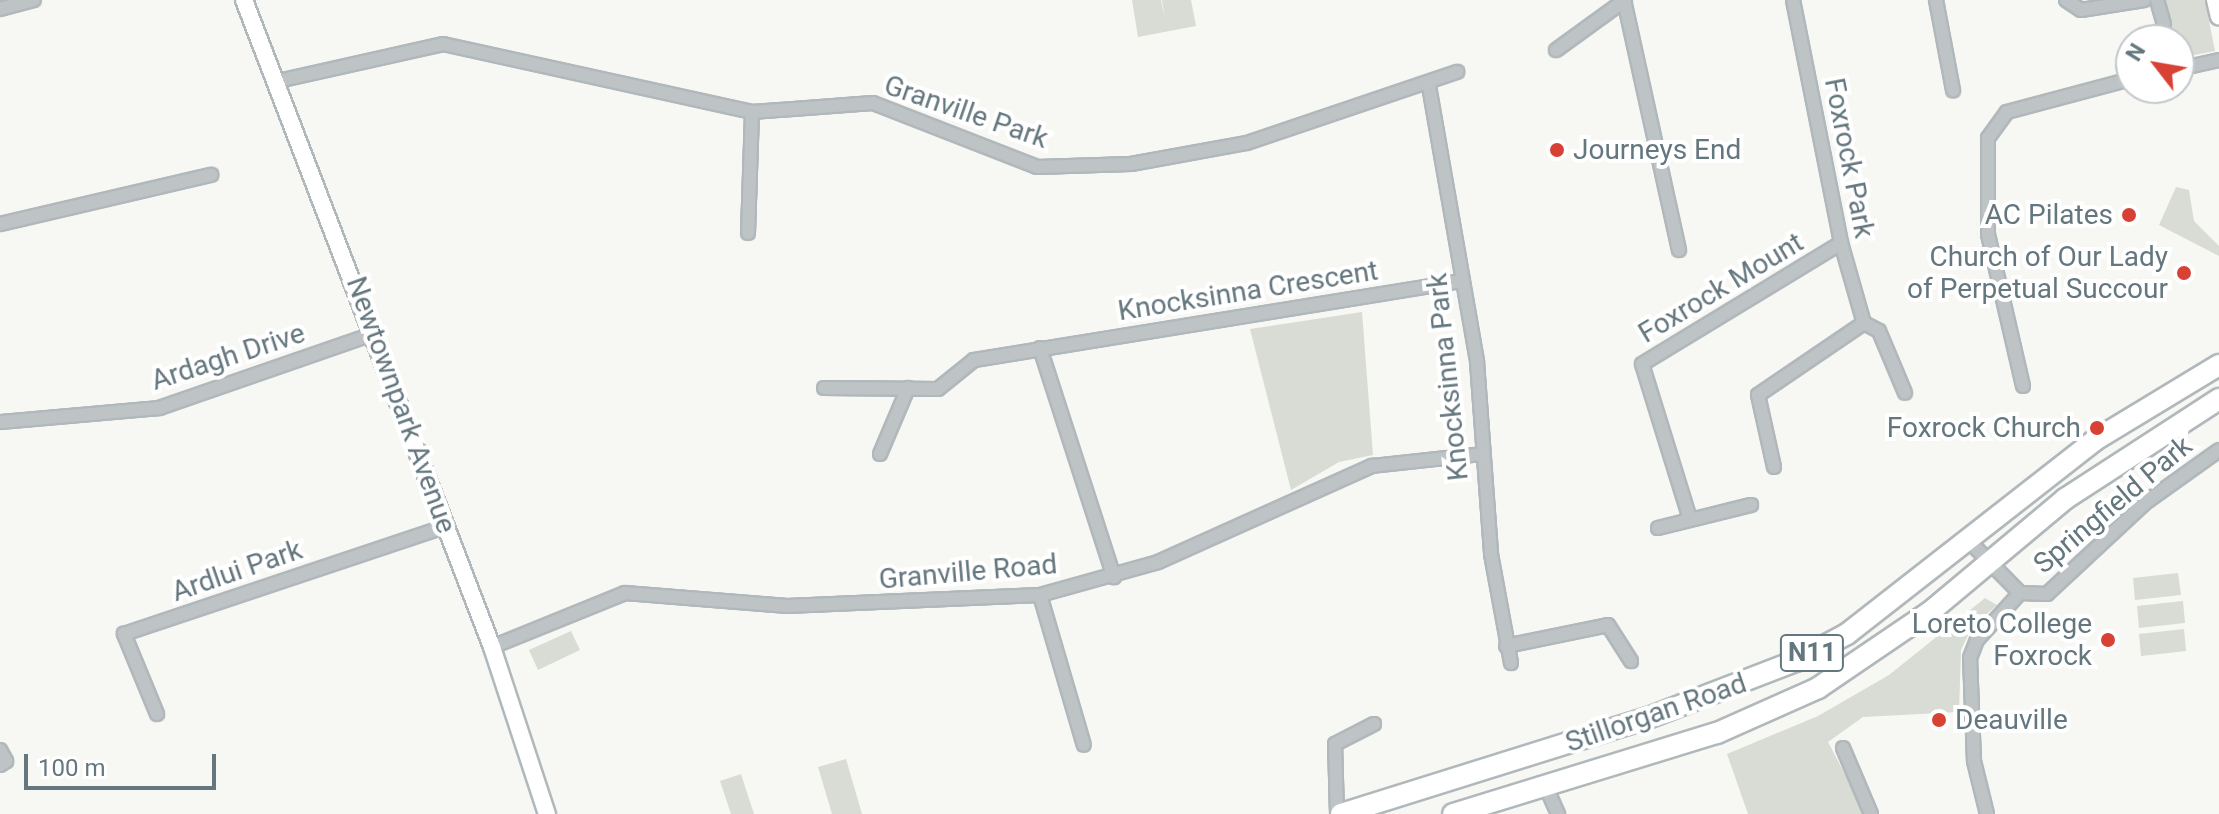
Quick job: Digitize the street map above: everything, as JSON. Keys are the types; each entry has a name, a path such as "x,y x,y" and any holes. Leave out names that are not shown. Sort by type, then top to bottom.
{"highway":[{"name":"Stillorgan Road","path":"1339,814 1769,673 1847,634 1966,538 2117,425 2219,365"},
{"name":"Stillorgan Road","path":"1453,814 1546,787 1770,713 1868,659 2100,474 2219,399"}],"main road":[{"name":"Newtownpark Avenue","path":"244,0 278,81 492,647 547,814"},
{"path":"2215,0 2219,17"}],"street":[{"path":"0,9 34,0"},
{"path":"1556,50 1624,0 1679,250"},
{"name":"Foxrock Park","path":"1793,0 1841,243 1864,323 1879,331 1905,393"},
{"path":"1936,0 1953,90"},
{"path":"2066,0 2081,10 2144,0"},
{"path":"2157,0 2164,24"},
{"name":"Granville Park","path":"278,81 443,44 752,112 873,103 1037,167 1131,164 1247,143 1429,86 1457,72"},
{"path":"2195,65 2219,60"},
{"path":"2023,386 1988,234 1988,138 2007,112 2115,83"},
{"name":"Knocksinna Park","path":"1429,86 1463,281 1506,646 1511,663"},
{"path":"748,233 752,112"},
{"path":"0,224 211,175"},
{"name":"Foxrock Mount","path":"1690,519 1642,364 1841,243"},
{"name":"Knocksinna Crescent","path":"908,388 938,389 974,360 1463,281"},
{"path":"1774,467 1758,395 1864,323"},
{"name":"Ardagh Drive","path":"0,422 159,408 373,334"},
{"path":"1040,348 1114,577"},
{"path":"824,388 908,388 880,454"},
{"name":"Springfield Park","path":"1966,538 1986,564 2020,593 2032,597 2058,588 2145,503 2219,450"},
{"name":"Granville Road","path":"492,647 625,593 787,606 1040,595 1114,577 1372,466 1482,454"},
{"path":"1658,528 1751,505"},
{"name":"Ardlui Park","path":"157,714 124,634 446,526"},
{"path":"1987,814 1969,714 1974,648 2020,593"},
{"path":"1040,595 1084,745"},
{"path":"1506,646 1608,625 1631,661"},
{"path":"1339,814 1335,744 1374,724"},
{"path":"1843,748 1871,814"},
{"path":"0,750 6,761 0,765"},
{"path":"1546,787 1558,814"}],"shaded area":[{"path":"1132,0 1161,0 1165,19 1162,0 1191,0 1196,26 1138,37"},
{"path":"2154,0 2205,0 2215,51 2195,55 2195,24 2159,24"},
{"path":"2176,187 2189,190 2194,221 2219,246 2219,256 2159,225"},
{"path":"1362,312 1373,455 1339,462 1291,490 1250,329"},
{"path":"2178,573 2181,595 2135,600 2133,578"},
{"path":"1985,598 1997,605 1972,627 1961,650 1959,712 1863,717 1828,742 1866,814 1748,814 1727,754 1818,716 1889,675"},
{"path":"2183,601 2185,623 2139,628 2137,606"},
{"path":"2184,629 2186,651 2141,656 2139,634"},
{"path":"571,631 580,650 538,670 529,650"},
{"path":"846,759 862,814 832,814 818,767"},
{"path":"741,774 754,814 731,814 720,781"}],"place":[{"name":"Journeys End","path":"1557,150"},
{"name":"AC Pilates","path":"2129,215"},
{"name":"Church of Our Lady of Perpetual Succour","path":"2184,273"},
{"name":"Foxrock Church","path":"2097,428"},
{"name":"Loreto College Foxrock","path":"2108,640"},
{"name":"Deauville","path":"1939,720"}]}
